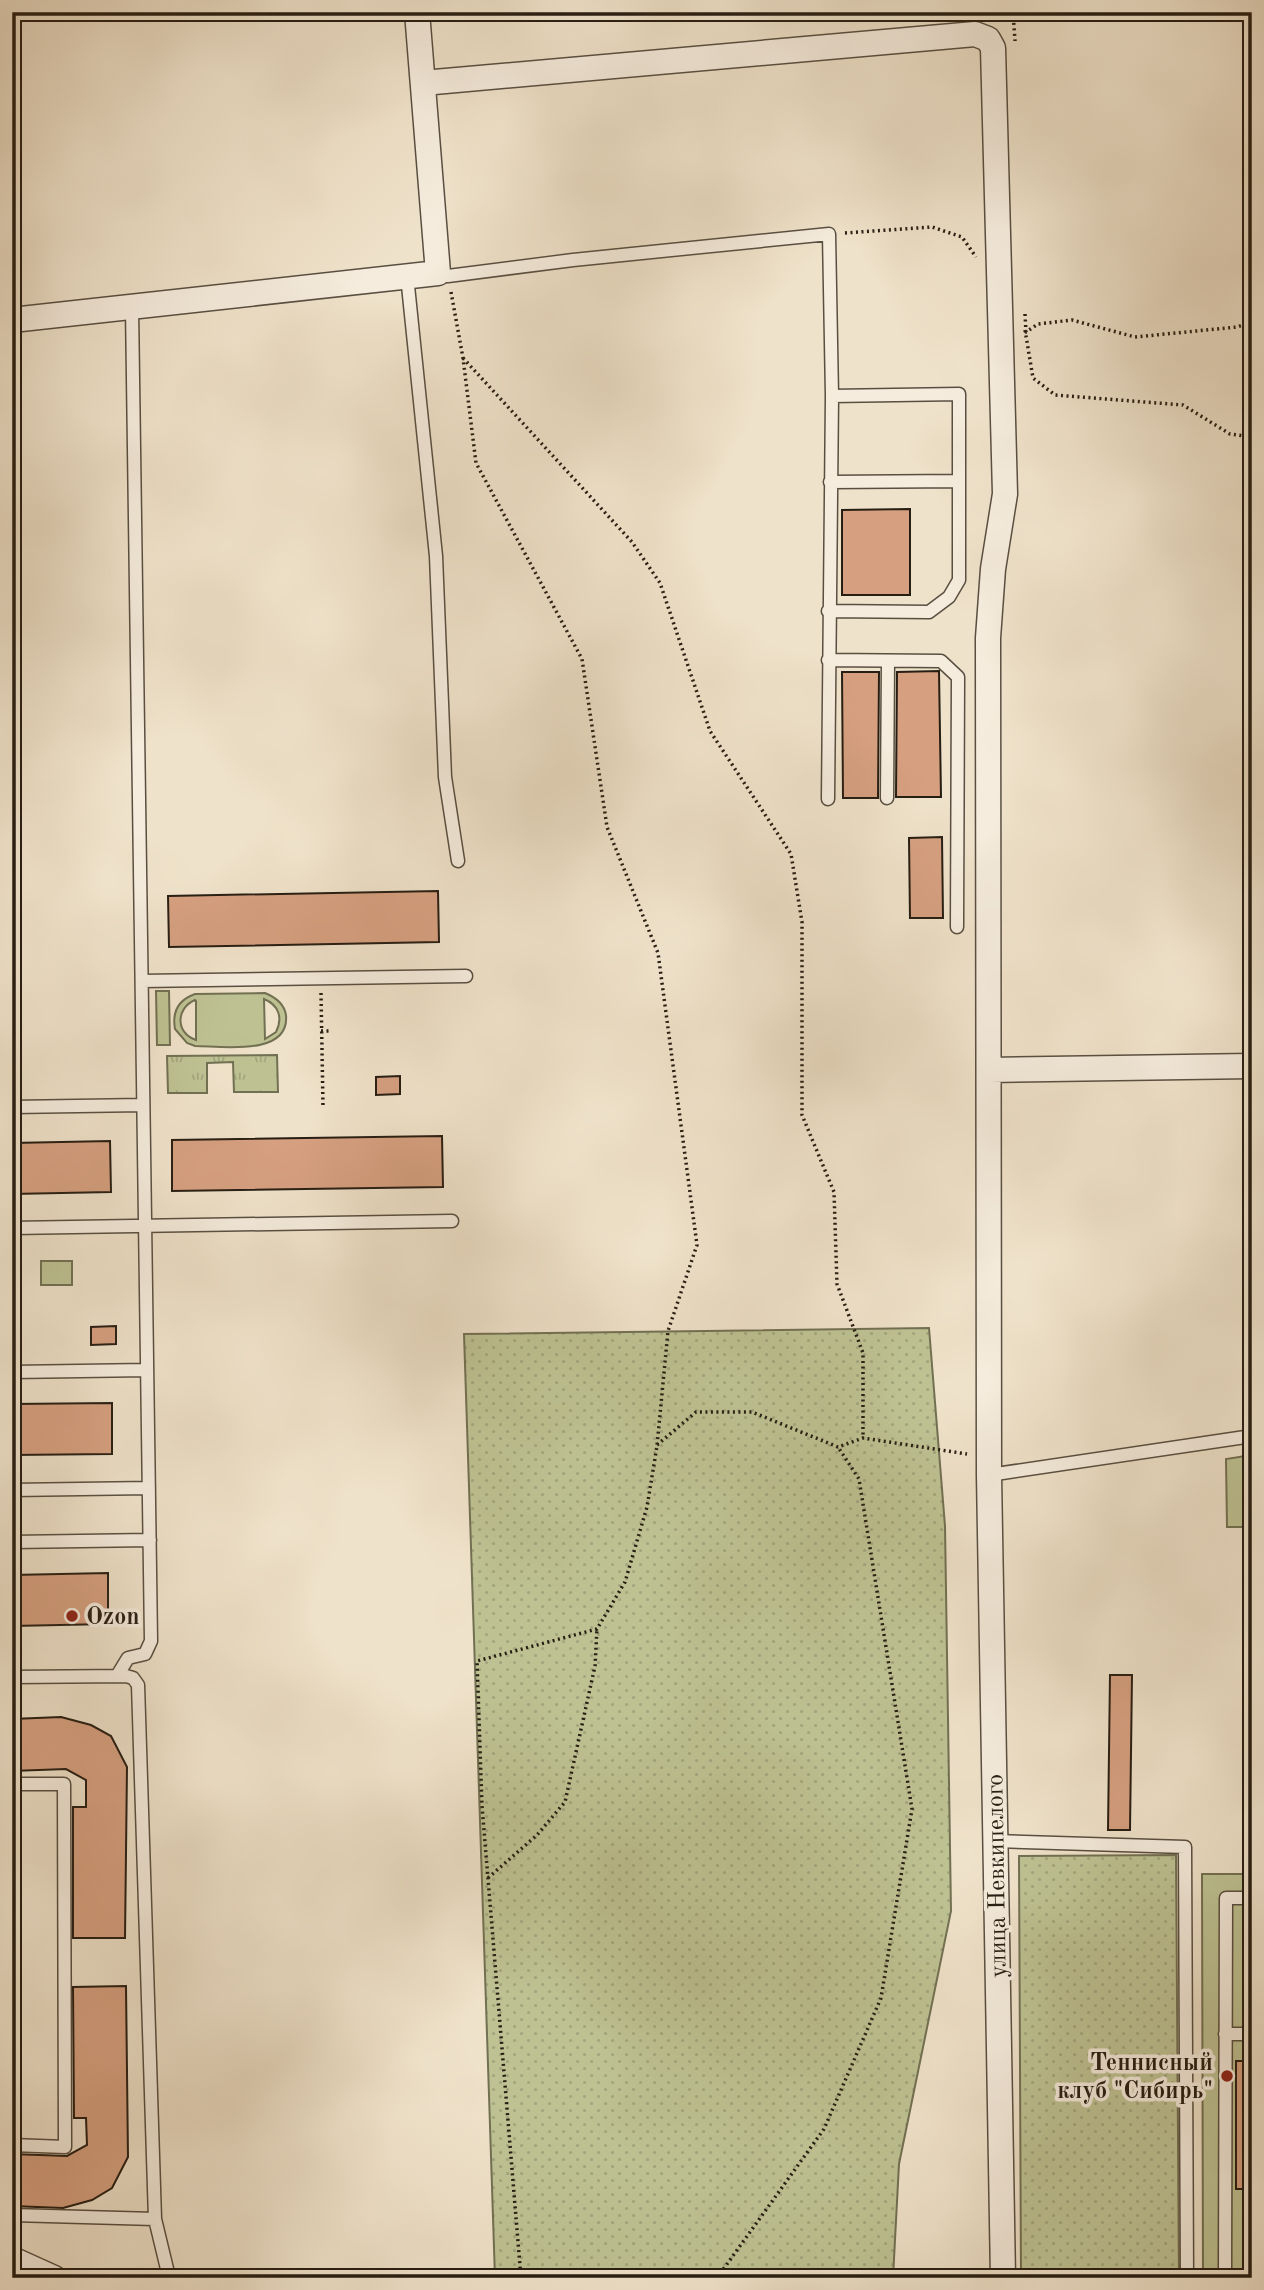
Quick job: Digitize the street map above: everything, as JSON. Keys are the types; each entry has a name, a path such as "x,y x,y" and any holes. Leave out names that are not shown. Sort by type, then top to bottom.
{"street":[{"path":"12,320 443,274 416,12"},
{"name":"улица Невкипелого","path":"422,83 975,34 988,38 993,48 1005,494 993,569 988,638 989,1475 1003,2278"},
{"path":"990,1070 1252,1066"},
{"path":"12,2259 54,2278"}],"lane":[{"path":"443,274 829,234 832,396 828,799"},
{"path":"407,276 436,556 445,776 458,860"},
{"path":"117,1676 128,1658 145,1654 150,1648 132,308"},
{"path":"828,611 929,612 949,597 959,580 959,394 832,396"},
{"path":"830,482 959,481"},
{"path":"828,660 941,661 958,677 957,927"},
{"path":"887,797 888,661"},
{"path":"142,981 466,976"},
{"path":"12,1107 143,1105"},
{"path":"12,1228 452,1222"},
{"path":"12,1373 147,1370"},
{"path":"989,1475 1252,1436"},
{"path":"12,1490 149,1488"},
{"path":"12,1542 150,1539"},
{"path":"12,1677 117,1676 133,1678 138,1685 155,2219 167,2278"},
{"path":"12,1783 64,1784 65,2147 12,2145"},
{"path":"996,1841 1185,1847 1187,2278"},
{"path":"1224,2278 1226,1898 1252,1898"},
{"path":"1225,2035 1252,2034"},
{"path":"12,2215 155,2219"}],"path":[{"path":"829,234 932,227 962,237 977,259"},
{"path":"443,274 463,358 476,463 582,659 607,827 658,953 697,1245 668,1331 648,1507 625,1582 597,1629 595,1666 565,1802 537,1835 488,1878"},
{"path":"1026,332 1038,324 1072,320 1135,337 1237,327 1252,322"},
{"path":"1019,322 1026,332 1033,379 1055,395 1183,405 1230,434 1252,437"},
{"path":"463,358 632,542 660,583 710,732 790,853 802,922 803,1115 834,1192 837,1284 863,1353 863,1438"},
{"path":"321,978 323,1106"},
{"path":"321,1031 332,1031"},
{"path":"657,1446 696,1412 752,1412 838,1447 859,1479 912,1809 881,1997 824,2129 718,2278"},
{"path":"838,1447 863,1438 965,1453 989,1475"},
{"path":"521,2278 482,1806 477,1661 597,1629"}],"green space":[{"path":"156,991 169,991 170,1045 157,1045"},
{"path":"265,993 283,1007 286,1015 284,1028 277,1038 252,1046 195,1046 187,1043 175,1029 174,1017 180,1003 195,994","holes":["264,999 276,1008 279,1017 276,1032 265,1039","196,1001 196,1040 189,1037 181,1026 181,1014"]},
{"path":"277,1055 278,1092 234,1092 233,1062 207,1063 207,1093 168,1093 167,1056"},
{"path":"41,1261 72,1261 72,1285 41,1285"},
{"path":"929,1328 945,1526 951,1911 899,2164 893,2278 495,2278 464,1334"},
{"path":"1252,1455 1252,1527 1227,1527 1226,1459"},
{"path":"1176,1855 1179,2278 1021,2278 1019,1856"},
{"name":"Теннисный клуб \"Сибирь\"","path":"1202,1874 1252,1874 1252,2278 1203,2278"}],"building":[{"path":"910,509 910,595 842,595 842,510"},
{"path":"939,671 941,797 896,797 897,672"},
{"path":"842,672 879,672 878,798 843,798"},
{"path":"942,837 943,918 910,918 909,838"},
{"path":"438,891 439,942 169,947 168,896"},
{"path":"400,1076 400,1094 376,1095 376,1077"},
{"path":"442,1136 443,1187 172,1191 172,1140"},
{"path":"110,1141 111,1192 12,1194 12,1143"},
{"path":"116,1326 116,1344 91,1345 91,1327"},
{"path":"112,1403 112,1454 12,1455 12,1404"},
{"path":"108,1573 108,1624 12,1626 12,1575"},
{"path":"1110,1675 1132,1675 1130,1830 1108,1830"},
{"path":"61,1717 91,1725 111,1736 127,1767 125,1938 73,1938 73,1807 86,1807 86,1780 66,1769 12,1771 12,1719"},
{"path":"126,1986 128,2157 112,2188 92,2200 63,2208 12,2206 12,2154 67,2156 87,2145 86,2118 74,2118 73,1987"},
{"path":"1236,2061 1252,2061 1252,2189 1236,2189"}],"place":[{"name":"Ozon","path":"72,1616"},
{"name":"Теннисный клуб \"Сибирь\"","path":"1227,2076"}]}
